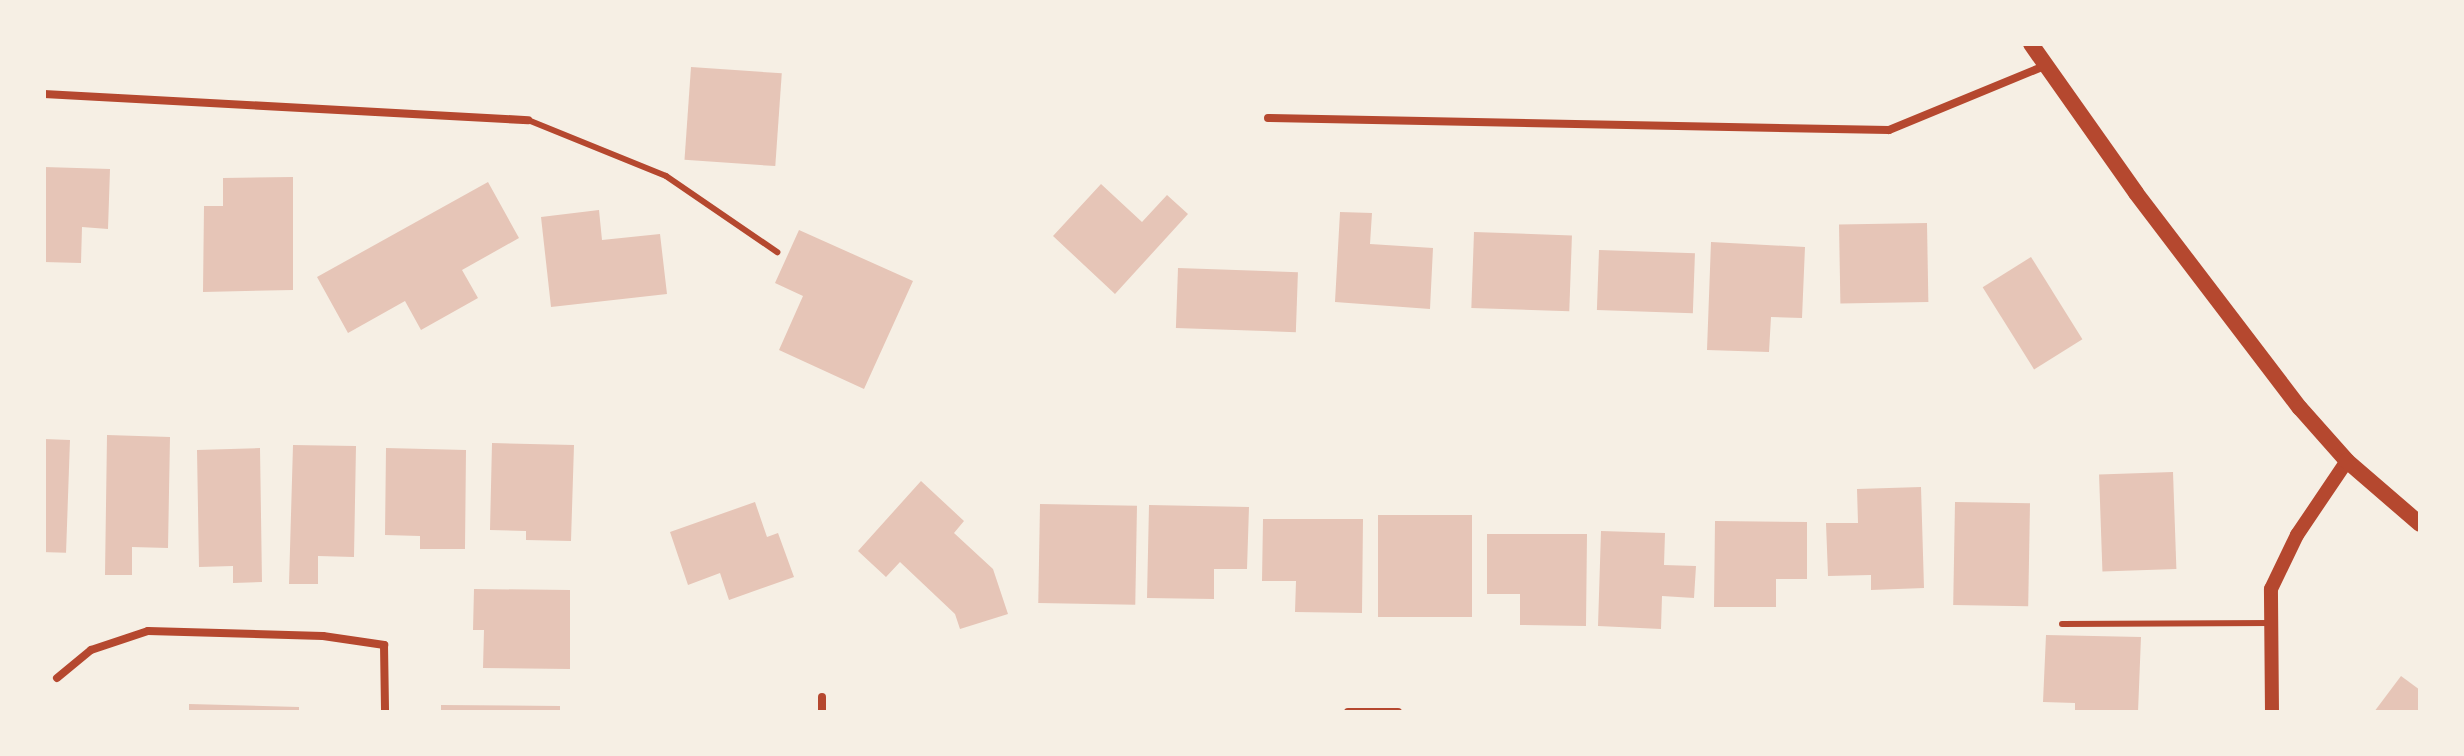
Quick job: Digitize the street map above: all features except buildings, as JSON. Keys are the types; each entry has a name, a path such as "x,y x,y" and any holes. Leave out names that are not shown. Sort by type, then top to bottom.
{"main road":[{"path":"2031,44 2044,66 2300,408 2347,461 2420,524"}],"street":[{"path":"1268,118 1889,130 2044,66"},
{"path":"44,94 528,120"},
{"path":"2272,712 2271,589 2297,535 2347,461"},
{"path":"57,678 91,650 148,631 323,636 384,645 385,712"},
{"path":"822,697 822,712"},
{"path":"1348,712 1398,712"}],"lane":[{"path":"528,120 666,176 777,252"},
{"path":"2062,624 2272,623"}]}
